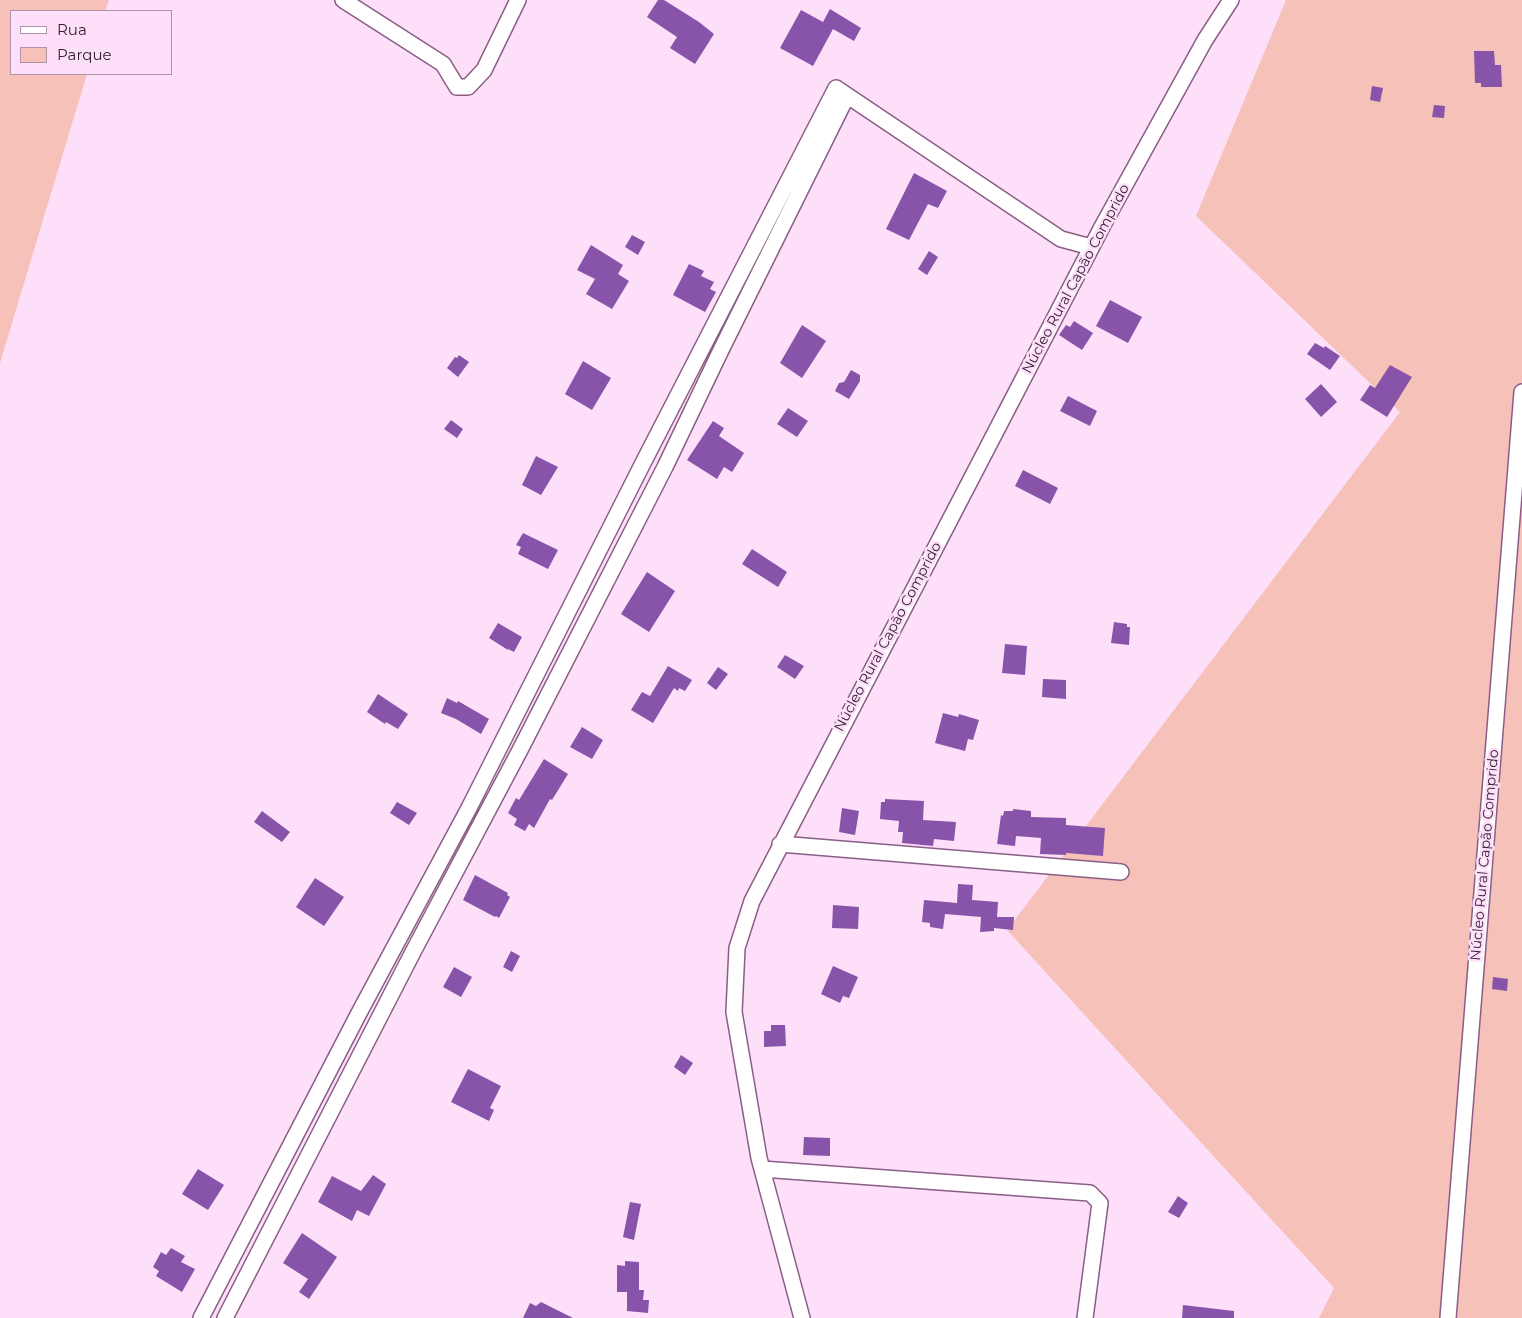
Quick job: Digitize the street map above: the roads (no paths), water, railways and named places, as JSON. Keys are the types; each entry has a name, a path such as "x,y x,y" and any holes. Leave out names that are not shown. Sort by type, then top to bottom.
{"street":[{"path":"343,0 443,64 457,87 468,87 484,70 518,0"},
{"name":"Núcleo Rural Capão Comprido","path":"802,1318 762,1169 734,1012 738,948 752,901 1091,247 1205,40 1231,0"},
{"path":"842,92 1061,239 1091,247"},
{"path":"201,1318 343,1043 469,808 607,534 842,92"},
{"path":"225,1318 525,742 626,543 842,92"},
{"name":"Núcleo Rural Capão Comprido","path":"1448,1318 1522,392"},
{"path":"607,534 626,543"},
{"path":"780,844 1121,872"},
{"path":"343,1043 362,1052"},
{"path":"762,1169 1090,1193 1100,1203 1085,1318"},
{"path":"253,1217 272,1226"}]}
